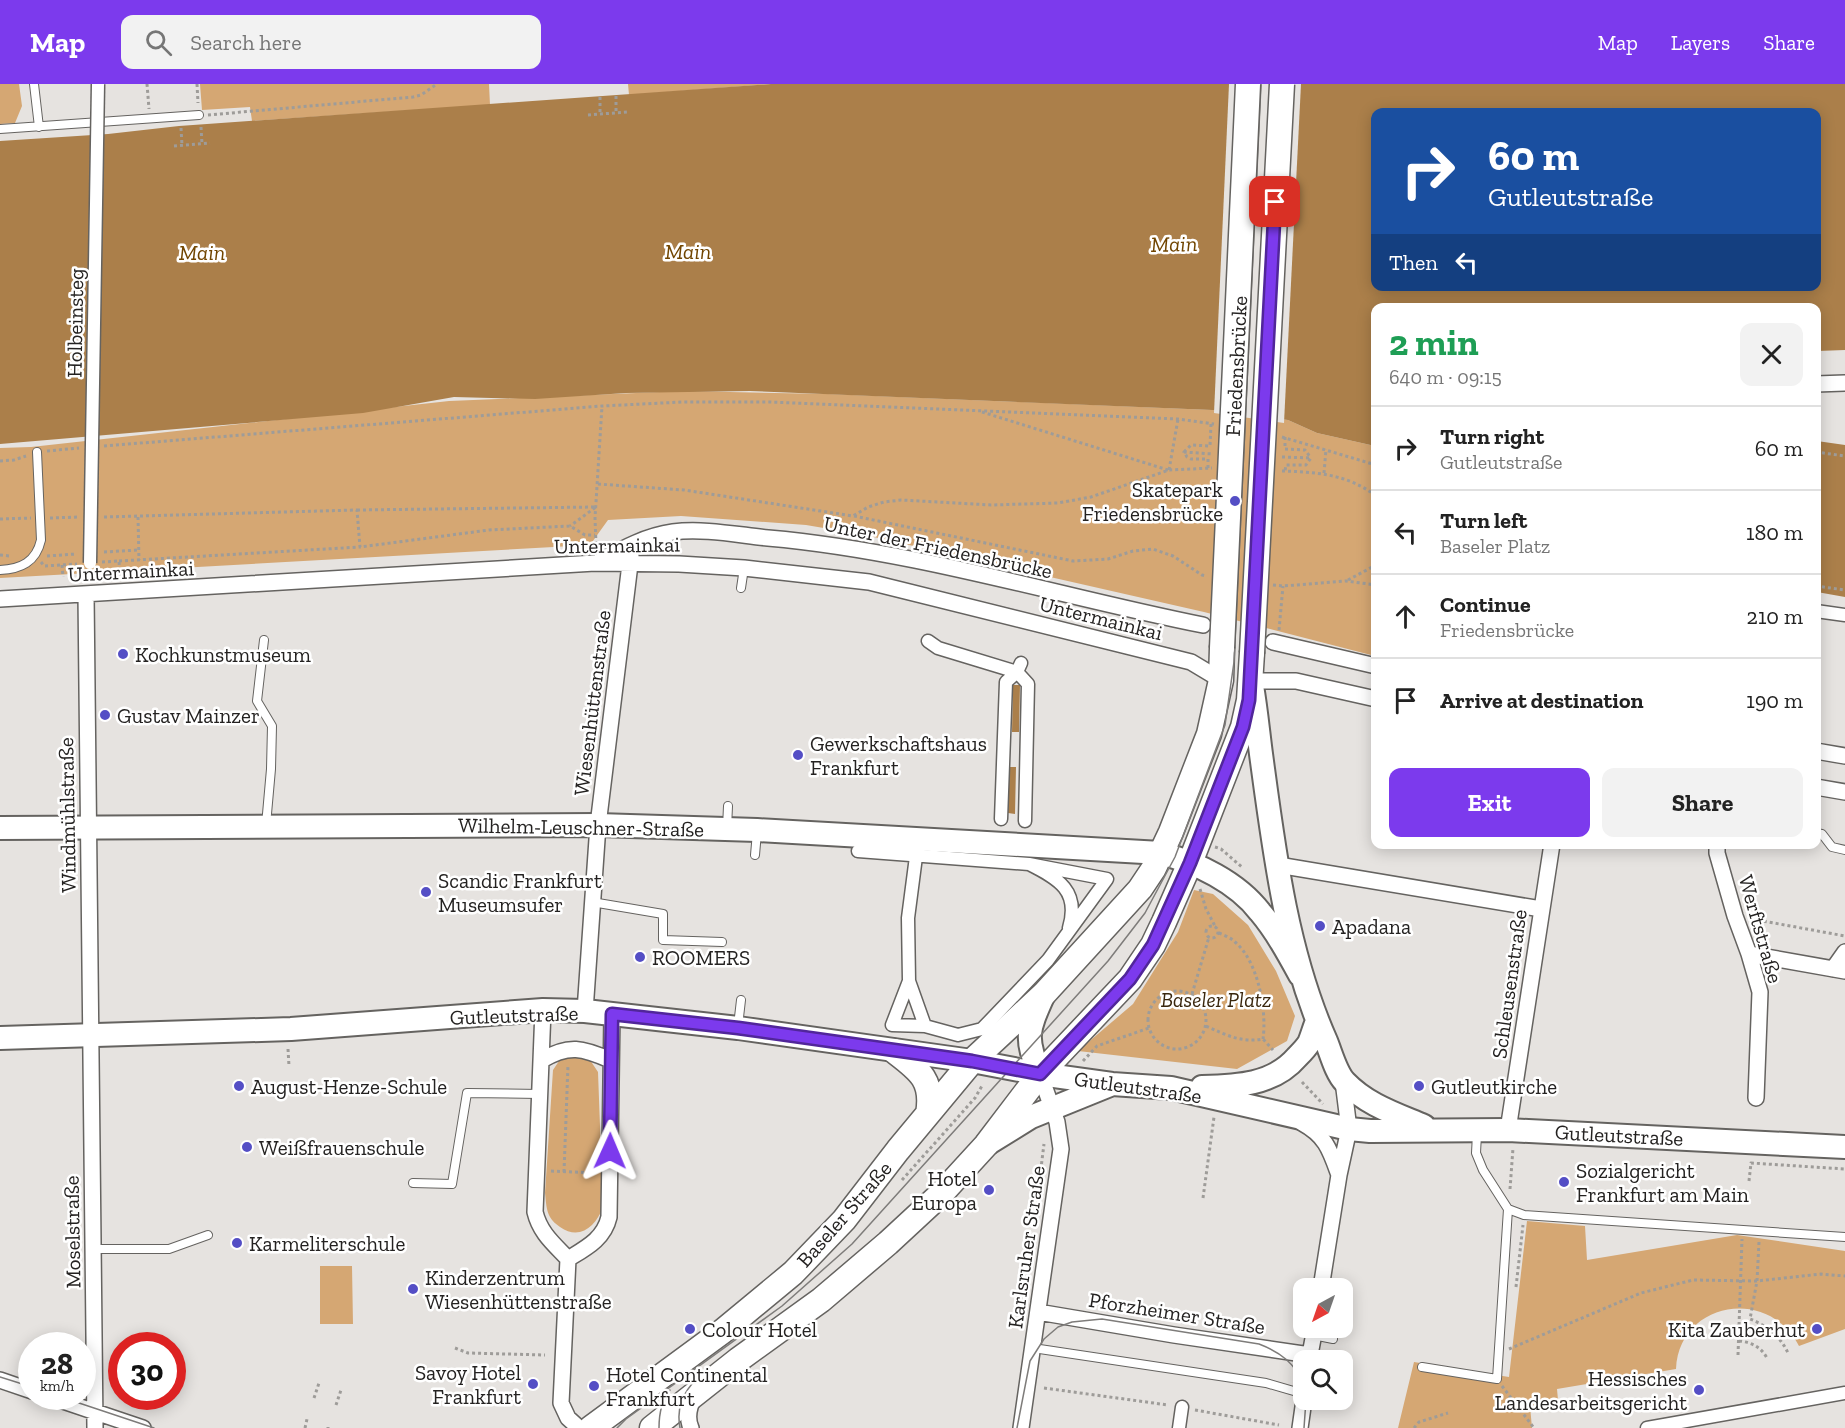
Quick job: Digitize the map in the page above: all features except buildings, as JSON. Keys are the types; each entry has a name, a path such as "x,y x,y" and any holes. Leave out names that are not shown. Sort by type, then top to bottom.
{"main road":[{"name":"Friedensbrücke","path":"1221,680 1248,84"},
{"name":"Friedensbrücke","path":"1251,681 1282,84"},
{"path":"1221,680 1209,734 1193,779 1161,853 1140,889 1044,994 1029,1033 1030,1047 1040,1074 1130,979 1153,945 1195,872 1243,727 1251,681"},
{"path":"1251,681 1278,865 1300,975 1317,1021 1343,1081 1378,1107 1434,1130"},
{"name":"Wilhelm-Leuschner-Straße","path":"0,828 598,825 757,830 1161,853"},
{"path":"1161,853 1195,872 1232,886 1259,910 1277,935 1300,975"},
{"name":"Baseler Straße","path":"591,1428 723,1331 793,1273 844,1220 972,1061 1044,994"},
{"name":"Gutleutstraße","path":"0,1038 291,1029 543,1010 585,1011 738,1028 972,1061 1040,1074 1112,1084 1171,1088 1349,1129 1370,1131 1478,1129 1511,1139 1845,1147"},
{"path":"1171,1088 1251,1084 1271,1077 1288,1067 1308,1045 1317,1021"},
{"path":"894,1051 919,1071 925,1079 931,1100 928,1114"},
{"name":"Baseler Straße","path":"652,1428 821,1300 942,1193 986,1145 1040,1074"},
{"path":"986,1145 1031,1117 1112,1084"}],"street":[{"name":"Holbeinsteg","path":"90,556 98,84"},
{"path":"1821,384 1845,383"},
{"name":"Unter der Friedensbrücke","path":"595,563 632,544 653,536 675,532 806,541 893,555 1203,625"},
{"name":"Wiesenhüttenstraße","path":"585,1011 598,825 632,544"},
{"name":"Untermainkai","path":"0,599 595,563 679,564 744,568 869,582 1191,662 1221,680"},
{"name":"Windmühlstraße","path":"86,594 90,1036"},
{"path":"1821,612 1845,615"},
{"path":"1276,638 1371,665"},
{"path":"928,641 938,648 996,666 1019,668"},
{"path":"996,666 1006,682 1001,819"},
{"path":"1006,682 1019,668"},
{"path":"1019,668 1028,684 1024,821"},
{"path":"1251,681 1296,681 1371,698"},
{"path":"1002,749 1027,749"},
{"path":"1821,752 1845,756"},
{"path":"1821,788 1845,792"},
{"name":"Schleusenstraße","path":"1511,1139 1541,909 1551,849"},
{"name":"Werftstraße","path":"1717,849 1735,916 1760,992 1756,1098"},
{"path":"858,851 917,853 1029,864 1107,879 1067,935 1025,985 982,1029 957,1038 892,1025 909,981"},
{"path":"917,853 908,918 909,981 926,1031"},
{"path":"1029,864 1051,875 1070,894 1073,913 1067,935"},
{"path":"1278,865 1541,909"},
{"path":"1749,954 1839,970 1845,952"},
{"path":"543,1010 535,1212 547,1238 568,1259 561,1403 568,1418 579,1428"},
{"path":"568,1259 592,1244 602,1234 607,1227 609,1217 612,1014"},
{"name":"Moselstraße","path":"90,1036 95,1428"},
{"path":"542,1060 554,1053 569,1049 587,1051 610,1060"},
{"name":"Karlsruher Straße","path":"1021,1428 1061,1149 1058,1122 1040,1074"},
{"path":"1323,1278 1339,1175 1349,1129 1343,1081"},
{"path":"1288,1116 1317,1131 1329,1149 1339,1175"},
{"name":"Pforzheimer Straße","path":"1038,1312 1293,1355"},
{"path":"0,1380 18,1386"},
{"path":"690,1428 688,1408 697,1392"},
{"path":"1647,1428 1845,1393"},
{"path":"1179,1428 1182,1407"},
{"path":"89,1410 143,1428"},
{"path":"1300,1428 1303,1410"}],"lane":[{"path":"34,84 39,127"},
{"path":"0,129 199,115"},
{"path":"0,570 23,566 35,556 41,540 37,452"},
{"path":"741,588 744,568"},
{"path":"264,640 258,701 272,726 271,769 265,826"},
{"path":"727,829 728,806"},
{"path":"755,855 757,830"},
{"path":"1821,834 1832,847 1845,850"},
{"path":"592,902 663,914 663,940 722,942"},
{"path":"738,1028 741,1000"},
{"path":"413,1183 452,1184 467,1093 540,1094"},
{"path":"1422,1366 1497,1379 1508,1209 1483,1170 1476,1153 1478,1129"},
{"path":"1508,1209 1524,1215 1845,1237"},
{"path":"93,1249 170,1249 208,1235"},
{"path":"1033,1348 1266,1383 1293,1391"}],"path":[{"path":"147,84 150,119"},
{"path":"197,84 199,115 414,97 437,84"},
{"path":"616,96 616,113"},
{"path":"600,97 600,114"},
{"path":"588,115 627,112"},
{"path":"201,125 202,144"},
{"path":"181,126 182,145"},
{"path":"174,146 210,143"},
{"path":"96,447 602,406 682,402 770,402 1178,419 1169,470"},
{"path":"596,544 602,406"},
{"path":"976,410 1169,470"},
{"path":"1184,452 1191,445 1210,446 1211,424"},
{"path":"1285,437 1285,449 1305,450 1311,458"},
{"path":"0,461 14,460 37,452 84,448"},
{"path":"1371,463 1326,449 1324,473 1365,487 1371,492"},
{"path":"1184,452 1212,454"},
{"path":"1184,452 1191,459 1208,459 1208,468"},
{"path":"1821,453 1845,456"},
{"path":"1283,457 1311,458"},
{"path":"1286,471 1286,465 1306,465 1311,458"},
{"path":"853,516 868,507 901,500 990,505 1058,503 1091,497 1169,470"},
{"path":"598,484 684,490 853,516 1073,561 1108,559 1133,551 1153,549 1173,555 1202,575 1213,577"},
{"path":"90,556 119,561 139,560 360,546 489,530 570,526 596,507"},
{"path":"103,517 357,510 596,507"},
{"path":"357,510 360,546"},
{"path":"0,519 80,517"},
{"path":"138,517 139,560"},
{"path":"570,526 585,535 595,535"},
{"path":"35,556 90,556 138,550"},
{"path":"119,561 120,575"},
{"path":"44,566 62,564 63,578"},
{"path":"1346,581 1371,568"},
{"path":"1271,584 1282,586 1346,581 1371,584"},
{"path":"1276,638 1282,586"},
{"path":"1821,587 1845,590"},
{"path":"1195,872 1200,891 1219,933 1236,942 1256,976 1264,1028 1263,1038 1273,1050"},
{"path":"1751,919 1845,936"},
{"path":"1192,994 1209,937 1206,934 1207,928 1215,926"},
{"path":"1209,937 1215,938 1219,933"},
{"path":"1174,990 1183,991 1192,994 1203,1006 1206,1026 1196,1042 1191,1046 1178,1049 1160,1044 1149,1028 1148,1014 1157,998 1174,990"},
{"path":"1206,1026 1238,1040 1250,1041 1263,1038"},
{"path":"1083,1061 1097,1046 1149,1028"},
{"path":"288,1049 290,1066"},
{"path":"564,1172 569,1049"},
{"path":"1302,1082 1326,1107"},
{"path":"897,1185 975,1098 983,1084"},
{"path":"1203,1197 1214,1116"},
{"path":"1039,1184 1045,1135"},
{"path":"1508,1209 1511,1139"},
{"path":"1749,1181 1751,1163 1845,1169"},
{"path":"547,1171 602,1173"},
{"path":"1515,1293 1524,1215"},
{"path":"1760,1230 1757,1281 1750,1319 1771,1331 1788,1353"},
{"path":"1738,1355 1742,1239"},
{"path":"1510,1338 1509,1349 1641,1293 1693,1280 1757,1281 1821,1274 1845,1276"},
{"path":"1739,1341 1748,1341 1760,1348 1767,1358"},
{"path":"455,1348 468,1353 545,1355"},
{"path":"314,1398 319,1383"},
{"path":"1502,1386 1534,1428"},
{"path":"1044,1388 1182,1407 1279,1425"},
{"path":"336,1405 341,1390"},
{"path":"1414,1428 1419,1422 1448,1413"},
{"path":"305,1428 308,1419"}],"green space":[{"path":"0,84 19,84 22,106 15,123 0,124"},
{"path":"200,84 489,84 490,105 252,121 250,107 202,110"},
{"path":"628,84 771,84 629,95"},
{"path":"683,391 828,394 1212,410 1288,420 1317,433 1371,445 1371,655 1204,612 865,535 806,525 681,516 608,520 590,545 0,578 0,448 31,447 449,401"},
{"name":"Baseler Platz","path":"1194,890 1213,894 1248,925 1276,971 1295,1016 1287,1041 1237,1069 1078,1051 1133,1004 1178,932"},
{"path":"576,1056 590,1060 598,1072 603,1207 592,1225 581,1232 567,1231 552,1220 545,1193 553,1070 561,1058"},
{"path":"1527,1221 1585,1226 1587,1260 1737,1235 1845,1251 1845,1329 1799,1346 1785,1327 1768,1315 1748,1309 1727,1310 1708,1316 1692,1328 1681,1346 1676,1369 1557,1389 1558,1400 1530,1406 1532,1428 1398,1428 1414,1362 1509,1377"},
{"path":"320,1266 352,1266 353,1324 320,1324"}],"water":[{"name":"Main","path":"771,84 1845,84 1845,350 1821,351 1821,303 1371,303 1371,445 1317,433 1288,420 1212,410 750,391 626,393 535,399 454,397 363,413 0,444 0,141 108,134 179,126"},
{"path":"1821,442 1845,445 1845,597 1821,593"},
{"path":"1013,685 1020,685 1019,732 1012,732"},
{"path":"1009,767 1016,767 1015,814 1008,813"}],"pier":[{"path":"1229,84 1301,84 1284,423 1214,413"}],"tram line":[{"path":"617,1428 626,1419 782,1306 852,1244 1108,961 1145,913 1175,857 1225,725 1234,662 1261,84"},
{"path":"1017,1428 1030,1361 1044,1339 1058,1327 1072,1322 1102,1319 1259,1344 1274,1351 1293,1366"},
{"path":"0,1377 18,1383"},
{"path":"680,1428 679,1413 682,1400 698,1377"},
{"path":"659,1428 661,1408 670,1390"},
{"path":"96,1409 154,1428"},
{"path":"1304,1428 1305,1410"}],"place":[{"name":"Skatepark Friedensbrücke","path":"1235,501"},
{"name":"Kochkunstmuseum","path":"123,654"},
{"name":"Gustav Mainzer","path":"105,715"},
{"name":"Gewerkschaftshaus Frankfurt","path":"798,755"},
{"name":"Scandic Frankfurt Museumsufer","path":"426,892"},
{"name":"Apadana","path":"1320,926"},
{"name":"ROOMERS","path":"640,957"},
{"name":"August-Henze-Schule","path":"239,1086"},
{"name":"Gutleutkirche","path":"1419,1086"},
{"name":"Weißfrauenschule","path":"247,1147"},
{"name":"Sozialgericht Frankfurt am Main","path":"1564,1182"},
{"name":"Hotel Europa","path":"989,1190"},
{"name":"Karmeliterschule","path":"237,1243"},
{"name":"Kinderzentrum Wiesenhüttenstraße","path":"413,1289"},
{"name":"Colour Hotel","path":"690,1329"},
{"name":"Kita Zauberhut","path":"1817,1329"},
{"name":"Savoy Hotel Frankfurt","path":"533,1384"},
{"name":"Hotel Continental Frankfurt","path":"594,1386"},
{"name":"Hessisches Landesarbeitsgericht","path":"1699,1390"}],"route":[{"path":"610,1151 612,1014 738,1028 972,1061 1040,1074 1130,979 1153,945 1190,863 1243,727 1249,700 1275,202"}]}
